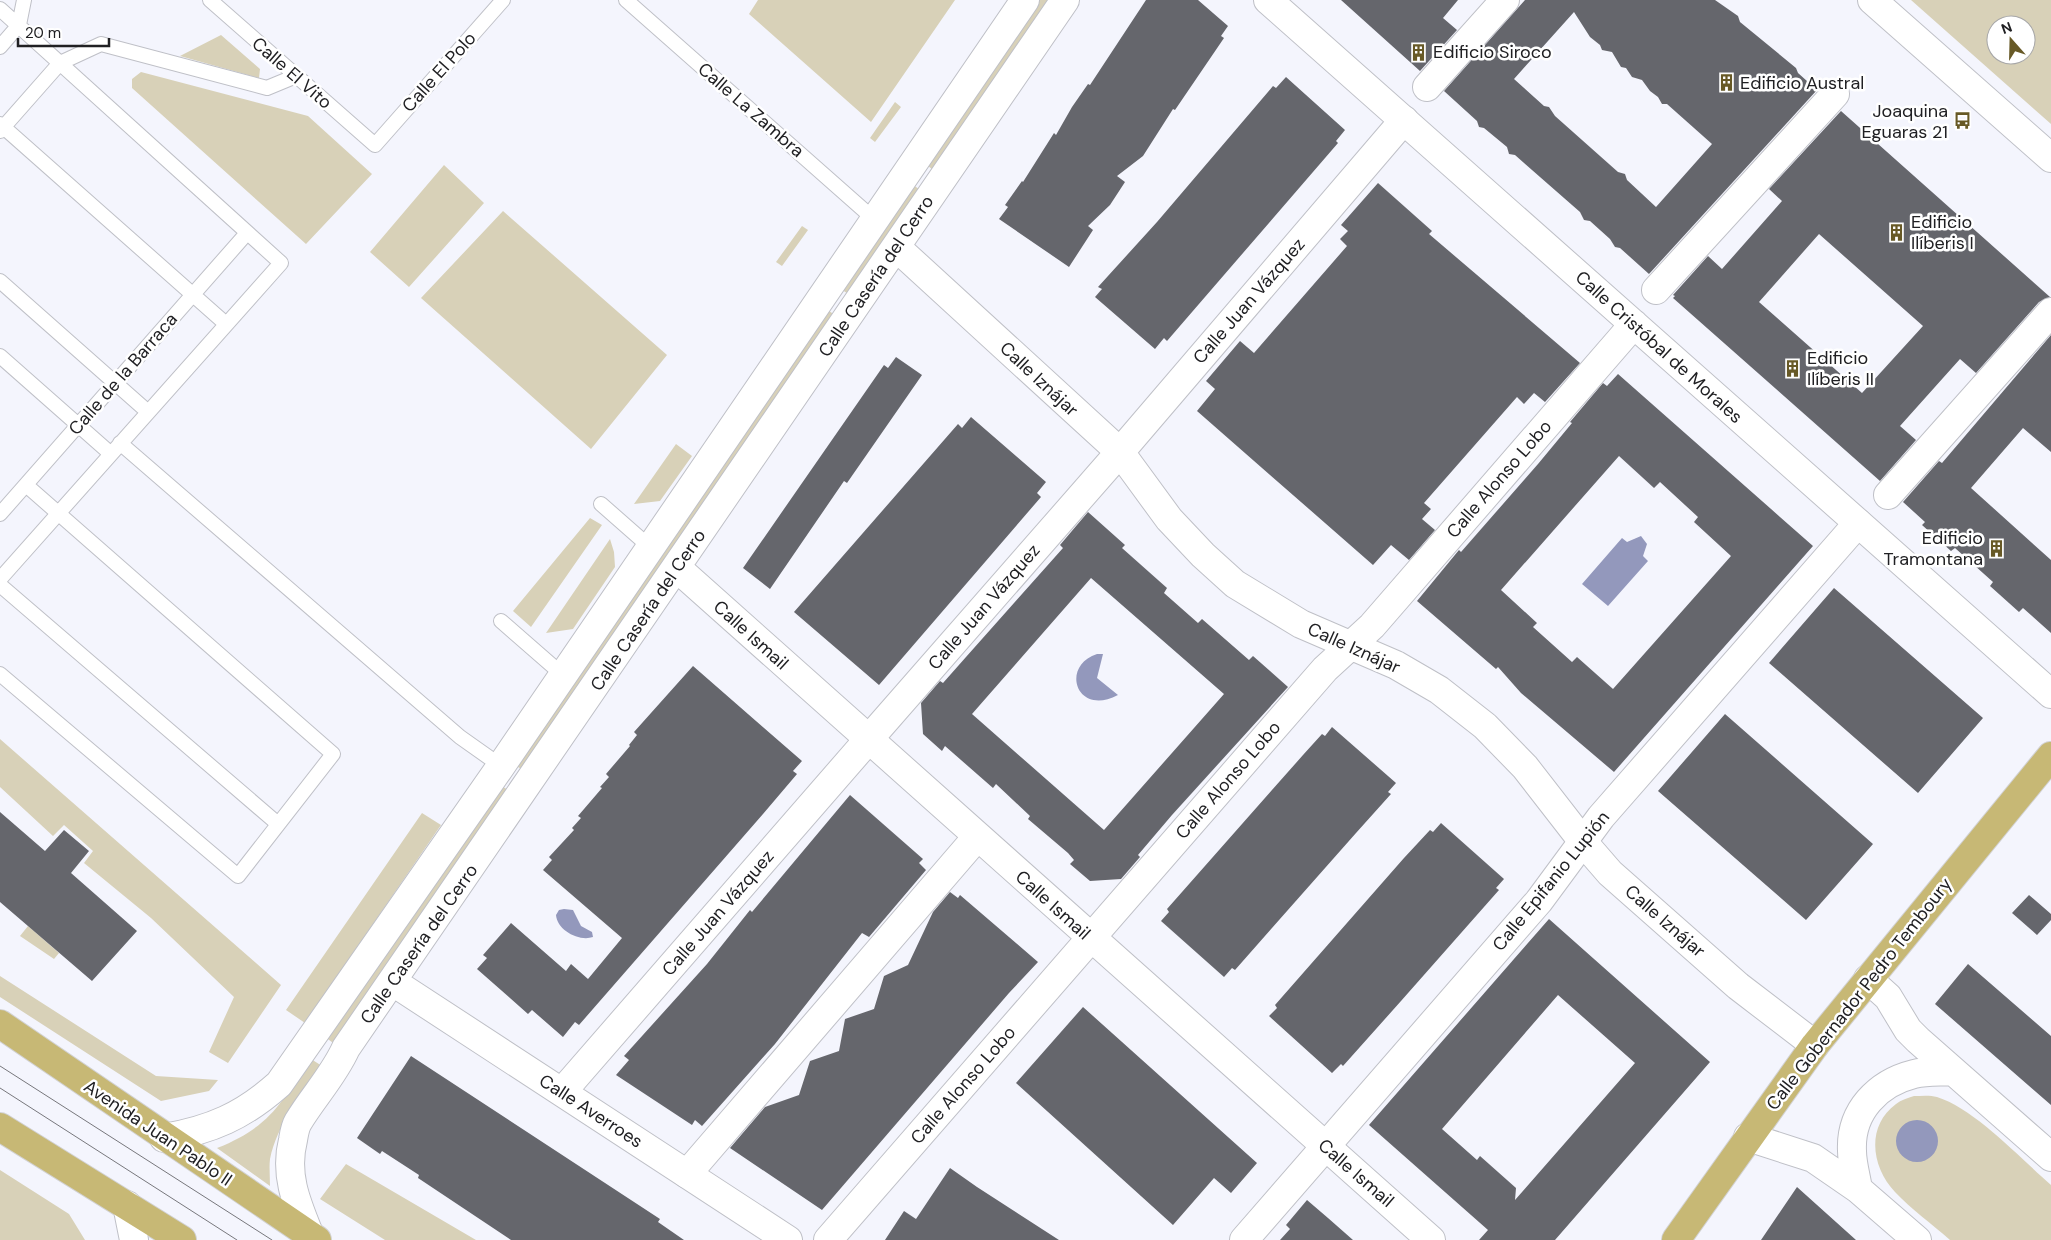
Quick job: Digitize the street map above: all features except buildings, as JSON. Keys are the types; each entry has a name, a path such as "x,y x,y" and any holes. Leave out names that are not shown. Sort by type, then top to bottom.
{"main road":[{"name":"Calle Gobernador Pedro Temboury","path":"1676,1240 1815,1045 2051,756"},
{"name":"Avenida Juan Pablo II","path":"0,1024 164,1138 314,1238"},
{"path":"0,1127 182,1240"}],"street":[{"name":"Calle Casería del Cerro","path":"164,1138 190,1133 239,1114 256,1104 279,1084 564,676 1026,0"},
{"name":"Calle Casería del Cerro","path":"314,1238 292,1191 290,1151 297,1124 1065,0"},
{"name":"Calle Cristóbal de Morales","path":"1268,0 2051,694"},
{"path":"1427,87 1505,0"},
{"path":"1872,0 2051,158"},
{"path":"1656,290 1835,94"},
{"name":"Calle Juan Vázquez","path":"562,1092 1120,452 1404,120"},
{"name":"Calle Iznájar","path":"896,248 1120,452 1169,519 1203,556 1235,584 1301,624 1396,665 1439,690 1485,726 1525,767 1584,843 1610,872 1738,986 1815,1045"},
{"path":"1888,495 2051,312"},
{"name":"Calle Alonso Lobo","path":"828,1240 1325,668 1372,626 1634,324"},
{"name":"Calle Epifanio Lupión","path":"1244,1240 1539,901 1584,843 1601,817 1858,523"},
{"name":"Calle Ismail","path":"676,568 1431,1240"},
{"path":"687,1174 977,837"},
{"path":"1868,978 1888,997 1908,1030 1918,1040 2051,1157"},
{"name":"Calle Averroes","path":"393,982 788,1240"},
{"path":"1858,1188 1852,1150 1856,1120 1868,1100 1886,1084 1915,1074 1953,1071"},
{"path":"1748,1138 1813,1158 1858,1188 1918,1240"},
{"path":"127,1205 134,1240"}],"lane":[{"path":"0,47 19,25 24,0"},
{"name":"Calle El Vito","path":"210,0 375,145"},
{"name":"Calle El Polo","path":"375,145 503,0"},
{"name":"Calle La Zambra","path":"626,0 875,220"},
{"path":"0,8 281,263 0,579"},
{"path":"226,324 1,127 60,64 101,44 267,88 296,76"},
{"name":"Calle de la Barraca","path":"0,513 246,233"},
{"path":"0,281 148,412"},
{"path":"0,356 78,426 116,449 460,737 501,766"},
{"path":"0,674 238,876 333,754 26,485"},
{"path":"601,504 651,548"},
{"path":"0,585 278,824"},
{"path":"501,621 564,676"}],"shaded area":[{"path":"758,0 955,0 871,122 749,14"},
{"path":"1034,0 1055,0 937,173 923,162"},
{"path":"1911,0 2051,0 2051,124"},
{"path":"221,35 260,69 259,78 180,56"},
{"path":"141,72 308,116 372,174 306,244 132,88 132,79"},
{"path":"895,102 901,107 875,142 870,138"},
{"path":"444,165 484,203 409,287 370,252"},
{"path":"909,182 923,192 852,296 837,287"},
{"path":"503,211 667,355 591,449 421,298"},
{"path":"802,226 808,230 782,266 776,262"},
{"path":"823,307 838,317 525,771 511,763"},
{"path":"676,444 692,456 660,501 634,504"},
{"path":"590,518 602,525 531,627 513,611"},
{"path":"610,539 614,552 615,567 573,629 546,633"},
{"path":"0,739 281,985 228,1063 209,1052 234,997 151,918 84,863 93,851 64,825 53,836 0,787"},
{"path":"497,783 511,792 336,1045 325,1037"},
{"path":"422,813 441,825 305,1023 286,1010"},
{"path":"28,926 59,953 54,959 20,936"},
{"path":"0,976 156,1076 218,1080 209,1091 161,1101 0,997"},
{"path":"311,1059 322,1066 291,1110 278,1134 270,1159 270,1186 217,1148 250,1132 272,1113"},
{"path":"1914,1096 1937,1097 1952,1103 1966,1112 1997,1135 2051,1185 2051,1240 1950,1240 1895,1192 1881,1171 1877,1159 1876,1135 1886,1113 1898,1103"},
{"path":"346,1164 476,1240 385,1240 320,1199"},
{"path":"0,1170 69,1214 85,1240 0,1240"}],"water":[{"path":"1641,536 1647,544 1643,556 1648,561 1608,606 1582,584 1622,538 1627,542"},
{"path":"1097,654 1103,654 1097,678 1118,695 1104,700 1092,700 1083,695 1078,687 1076,678 1079,669 1086,660"},
{"path":"559,910 573,910 581,926 592,932 593,937 581,938 564,930 556,915"},
{"path":"1913,1120 1921,1120 1932,1126 1938,1141 1932,1156 1921,1162 1913,1162 1902,1156 1896,1145 1896,1137 1902,1126"}],"tram line":[{"path":"0,1066 272,1240"},
{"path":"0,1088 237,1240"}],"place":[{"name":"Edificio Siroco","path":"1419,52"},
{"name":"Edificio Austral","path":"1726,83"},
{"name":"Joaquina Eguaras 21","path":"1962,121"},
{"name":"Edificio Ilíberis I","path":"1897,232"},
{"name":"Edificio Ilíberis II","path":"1793,368"},
{"name":"Edificio Tramontana","path":"1997,548"}]}
